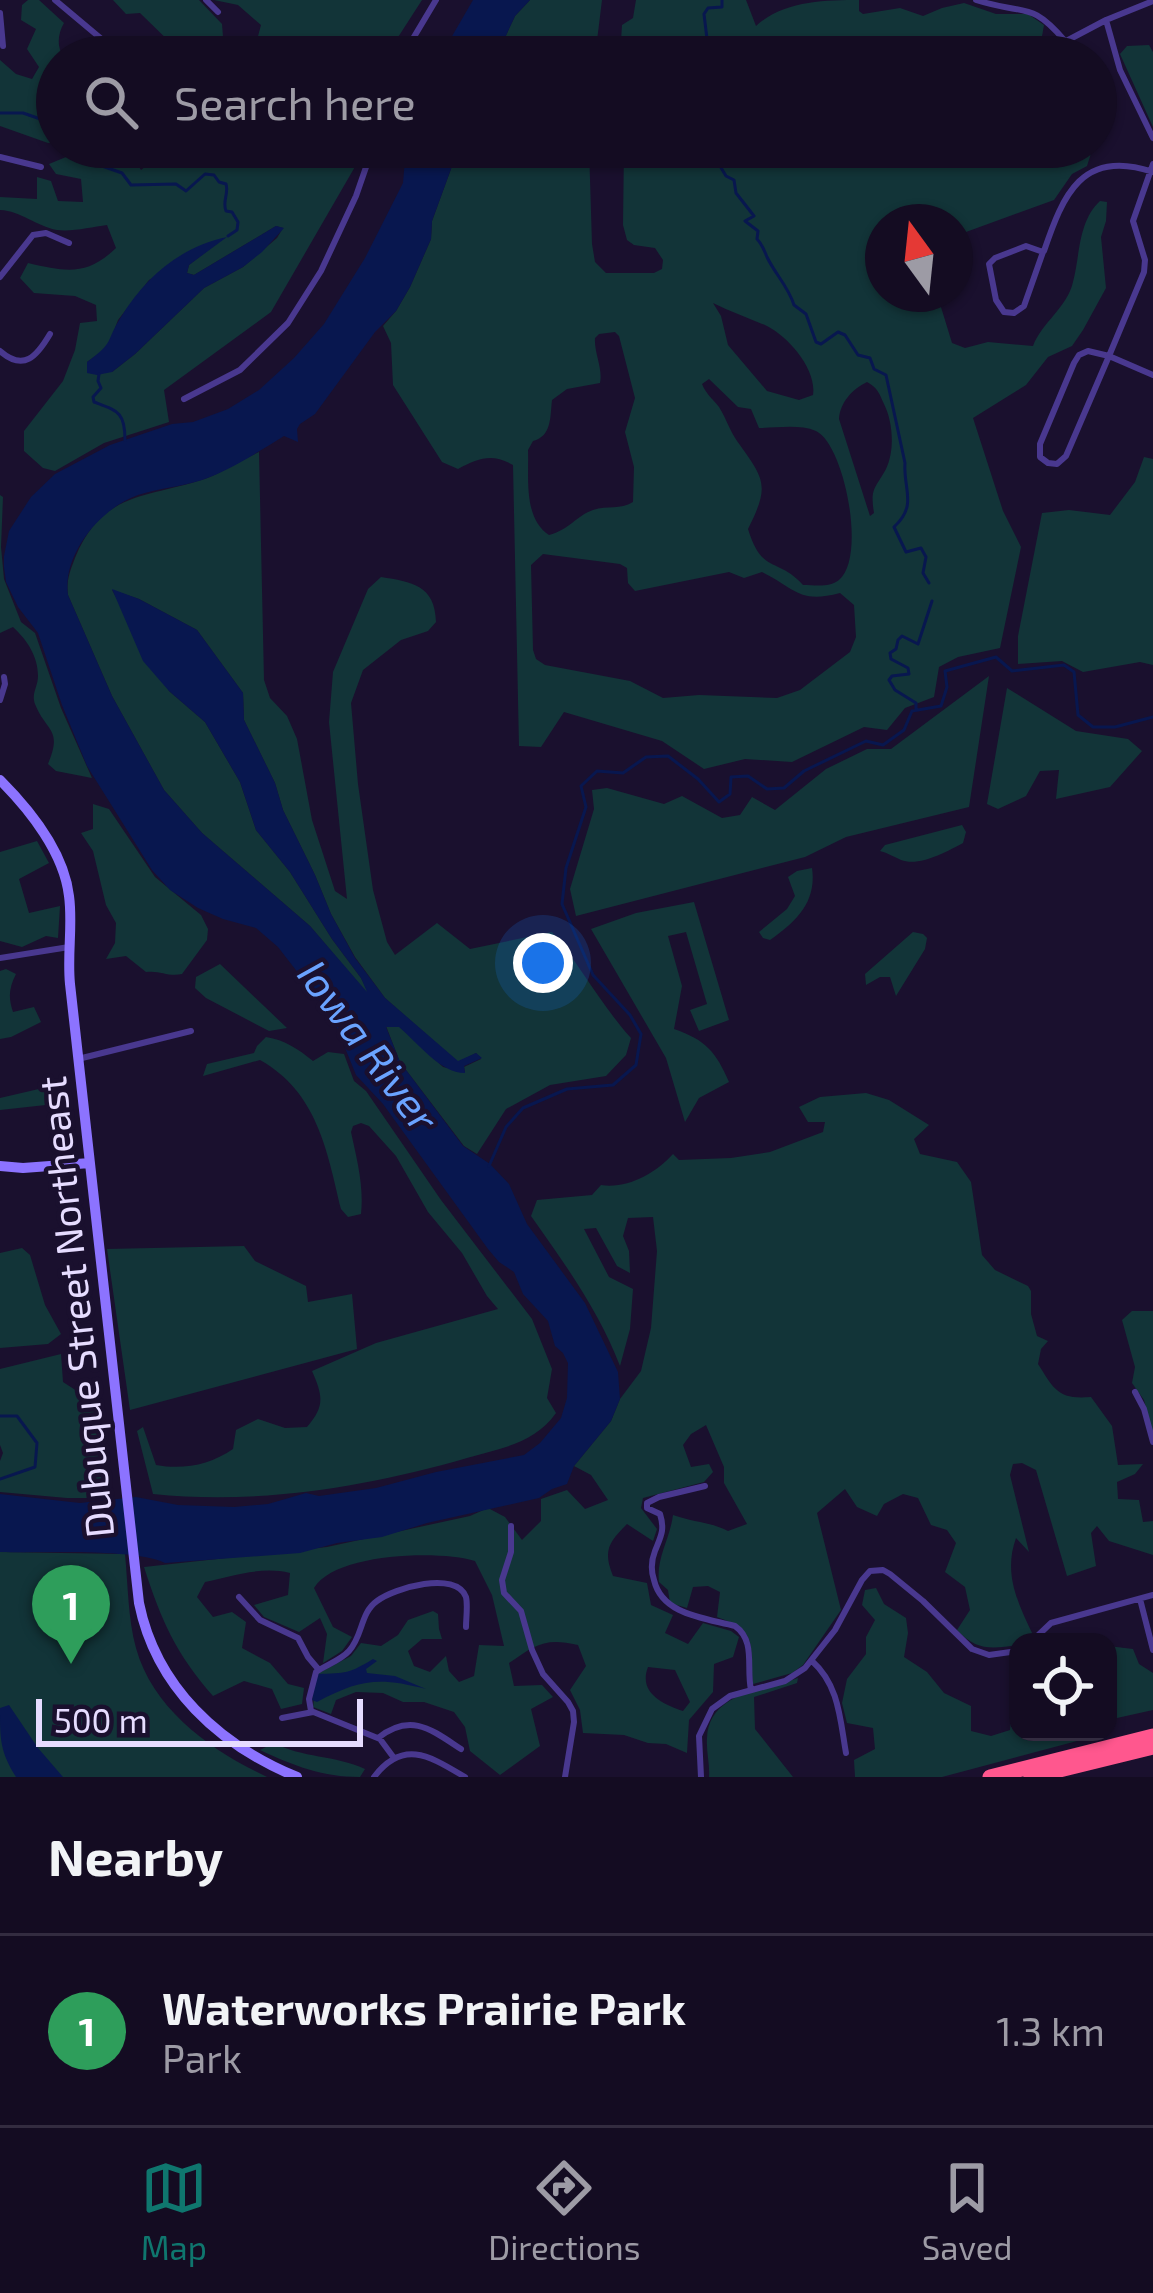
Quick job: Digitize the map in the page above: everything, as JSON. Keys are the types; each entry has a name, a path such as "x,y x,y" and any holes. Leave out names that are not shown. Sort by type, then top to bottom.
{"highway":[{"path":"990,1777 1153,1736"},
{"path":"1035,1777 1153,1747"}],"main road":[{"name":"Dubuque Street Northeast","path":"0,780 49,843 63,870 70,910 70,984 145,1628 170,1681 206,1721 262,1761 296,1777"},
{"path":"0,1164 89,1160"}],"street":[{"path":"55,0 98,36"},
{"path":"206,0 218,12"},
{"path":"415,36 436,0"},
{"path":"976,0 1039,10 1062,36"},
{"path":"1073,36 1153,1"},
{"path":"0,14 3,46"},
{"path":"1106,20 1110,36"},
{"path":"1117,62 1153,138"},
{"path":"0,157 36,166"},
{"path":"1117,165 1152,170 1133,221 1144,272 1108,356 1066,456 1055,464 1040,457 1039,448 1076,359 1088,351 1108,356 1153,375"},
{"path":"184,399 240,370 282,331 321,271 366,168"},
{"path":"1043,252 1026,246 990,261 989,276 1004,312 1014,313 1024,306 1060,204 1082,179 1106,168"},
{"path":"0,278 34,235 46,233 69,243"},
{"path":"0,351 12,359 27,360 40,351 50,334"},
{"path":"0,700 4,677"},
{"path":"0,958 69,947"},
{"path":"78,1059 190,1031"},
{"path":"1135,1392 1153,1442"},
{"path":"705,1486 646,1503 660,1514 664,1526 651,1567 659,1597 668,1606 743,1632 751,1690"},
{"path":"511,1526 504,1593 521,1611 543,1674 573,1711 565,1777"},
{"path":"701,1777 698,1743 712,1709 724,1700 792,1678 812,1661 865,1576 878,1569 910,1589 972,1649 989,1655 1009,1652"},
{"path":"313,1712 309,1699 319,1670 349,1652 364,1618 389,1594 415,1586 460,1588 466,1598 466,1627"},
{"path":"1040,1633 1051,1623 1153,1595"},
{"path":"238,1598 260,1620 298,1638 319,1670"},
{"path":"1140,1599 1153,1650"},
{"path":"812,1661 824,1672 834,1693 846,1753"},
{"path":"282,1718 313,1712 356,1727 379,1738 394,1758"},
{"path":"379,1738 392,1729 416,1725 461,1749"},
{"path":"374,1777 394,1758 408,1754 425,1756 465,1777"}],"green space":[{"path":"39,0 64,23 59,36 36,36 36,62 27,49 36,29 21,20 22,5"},
{"path":"113,0 199,0 222,24 223,36 164,36 140,13 126,14"},
{"path":"214,0 422,0 399,36 258,36 261,25 238,5"},
{"path":"530,0 602,0 598,36 506,36"},
{"path":"636,0 746,0 756,26 791,7 859,0 863,14 900,8 923,16 964,3 996,14 1028,14 1044,25 1042,36 621,36 622,25 633,18"},
{"path":"1149,45 1153,52 1153,127 1120,54 1127,46"},
{"path":"0,60 16,74 32,79 36,72 36,139 0,126"},
{"path":"52,168 354,168 271,312 164,390 169,422 104,443 55,471 43,468 24,451 24,431 63,381 80,323 97,321 96,305 75,296 34,293 20,278 28,263 76,269 96,263 116,248 107,225 57,230 0,210 0,197 37,199 37,177 51,181 58,201 83,202 81,179 56,174","holes":["276,226 283,228 243,267 204,288 112,372 87,362 108,347 118,320 149,280 224,238 189,265 187,273 194,275"]},
{"path":"451,168 590,168 595,262 606,273 654,273 662,269 663,260 655,248 627,240 624,168 1083,168 1072,174 1054,200 973,229 973,204 865,204 865,312 943,312 952,343 965,348 988,342 1033,346 1070,291 1087,218 1100,201 1107,202 1101,237 1106,288 1083,330 1072,346 1048,357 1026,385 973,418 1003,511 1021,547 1000,648 958,657 939,667 934,697 905,708 887,730 864,727 792,762 745,759 704,769 662,741 564,712 541,747 519,746 513,465 486,458 458,469 442,462 393,385 391,343 383,326 410,287 431,239 432,221","holes":["713,303 767,326 800,355 811,375 813,395 799,400 767,391 728,345","615,332 635,398 625,432 634,467 633,502 593,510 549,535 531,508 528,450 547,430 552,400 567,389 600,383 595,338","709,379 738,407 751,409 759,428 802,428 826,440 843,478 851,526 847,568 839,580 803,585 759,553 748,529 760,502 759,474 702,384","867,382 874,386 892,436 889,461 874,489 870,516 839,419 852,393","543,554 620,564 627,568 628,583 635,591 729,572 744,578 762,572 806,596 840,593 854,605 856,637 850,652 800,690 777,698 663,698 630,681 545,665 536,659 531,565"]},
{"path":"259,452 264,680 297,739 312,820 335,891 347,899 329,722 333,672 368,589 381,577 420,588 431,600 436,622 428,631 401,640 363,670 351,703 373,890 387,942 395,955 437,923 470,949 552,932 631,1038 626,1055 606,1076 550,1085 506,1109 477,1154 464,1146 400,1062 386,1026 399,1026 443,1067 465,1072 464,1067 481,1059 476,1053 458,1062 385,998 355,957 244,720 243,693 197,630 112,590 169,691 205,722 240,782 256,830 290,872 372,999 310,926 202,833 164,790 112,696 68,595 70,572 85,537 111,510 141,496 206,478"},
{"path":"1144,457 1153,459 1153,665 1140,662 1083,672 1062,661 1018,664 1018,636 1042,513 1069,510 1110,515 1135,482"},
{"path":"0,495 4,579 21,622 35,633 92,778 56,771 48,764 54,743 34,700 38,676 34,655 13,627 0,633"},
{"path":"989,676 969,807 846,837 805,857 576,916 570,889 594,809 592,790 607,788 664,804 682,796 722,818 740,815 752,797 775,810 826,769 867,749 891,749"},
{"path":"1007,688 1076,731 1128,739 1142,751 1110,787 1056,799 1059,770 1040,771 1026,796 998,809 987,804"},
{"path":"93,804 109,809 155,877 201,915 207,940 182,974 146,972 126,956 106,959 115,943 116,923 106,905 93,851 81,833 93,829"},
{"path":"962,825 966,832 963,843 932,858 908,862 880,851 885,845"},
{"path":"37,841 49,863 19,879 29,913 60,906 58,938 46,936 22,947 0,941 0,852"},
{"path":"812,868 811,891 803,910 770,940 763,938 759,932 795,896 788,877"},
{"path":"694,902 729,1020 699,1031 690,1010 707,1004 686,932 668,936 682,986 674,1029 709,1048 729,1082 699,1098 685,1122 666,1058 591,929 636,913"},
{"path":"913,932 927,938 925,949 896,996 890,977 866,985 865,974"},
{"path":"220,964 287,1028 269,1031 195,988 196,977"},
{"path":"0,971 16,974 10,993 13,1012 34,1007 41,1022 0,1039"},
{"path":"266,1037 313,1061 328,1052 344,1054 354,1081 366,1091 532,1319 552,1369 547,1398 556,1413 538,1432 492,1451 351,1485 232,1497 153,1494 137,1431 143,1427 156,1465 206,1462 233,1449 236,1430 258,1419 285,1428 307,1427 320,1400 312,1371 376,1343 498,1309 428,1212 396,1156 369,1126 361,1123 351,1132 362,1204 361,1214 348,1217 341,1209 317,1124 295,1088 260,1060 203,1076 207,1064 254,1053"},
{"path":"69,1082 64,1103 0,1110 0,1098"},
{"path":"866,1093 889,1100 929,1125 914,1139 920,1154 957,1162 971,1182 982,1255 995,1270 1031,1291 1037,1336 1048,1341 1038,1364 1048,1380 1071,1397 1091,1397 1112,1426 1118,1465 1143,1464 1135,1474 1117,1482 1118,1499 1139,1500 1143,1522 1153,1521 1153,1555 1109,1541 1097,1526 1091,1533 1096,1566 1067,1576 1036,1470 1013,1464 1010,1475 1029,1552 1016,1538 1012,1576 1032,1633 1009,1633 1009,1646 985,1647 957,1630 970,1610 965,1587 945,1572 956,1543 947,1530 931,1525 918,1498 903,1494 884,1504 877,1516 857,1507 845,1489 817,1513 841,1610 803,1665 753,1684 750,1641 740,1628 717,1617 720,1592 708,1586 693,1587 687,1608 670,1603 668,1590 659,1582 673,1515 728,1531 747,1524 724,1483 724,1467 706,1425 683,1445 691,1467 709,1464 713,1472 704,1482 643,1498 641,1508 657,1529 653,1541 627,1524 608,1554 613,1576 647,1583 651,1605 673,1615 665,1633 688,1644 703,1623 739,1637 733,1657 714,1664 713,1692 689,1720 687,1753 624,1735 583,1733 580,1710 570,1690 586,1666 578,1645 567,1643 541,1644 509,1663 514,1686 542,1685 553,1697 531,1709 540,1746 500,1775 470,1751 465,1727 454,1712 383,1693 356,1692 336,1700 331,1714 313,1707 317,1674 351,1656 361,1643 381,1646 398,1635 408,1620 433,1611 438,1614 442,1639 422,1639 408,1651 414,1666 430,1672 446,1656 449,1671 459,1682 474,1676 479,1645 504,1646 492,1595 475,1561 459,1558 389,1557 325,1576 314,1588 333,1627 352,1637 342,1651 323,1663 327,1634 320,1618 299,1632 264,1617 254,1605 288,1595 290,1573 258,1571 205,1582 197,1597 213,1617 232,1612 246,1622 242,1648 270,1663 288,1684 304,1688 302,1704 281,1709 272,1689 244,1681 213,1696 171,1636 144,1567 327,1547 488,1508 505,1517 522,1540 541,1521 541,1499 567,1490 585,1509 608,1500 591,1475 574,1466 611,1421 620,1399 641,1371 651,1328 657,1251 653,1217 628,1218 623,1236 630,1273 617,1266 596,1228 584,1229 609,1277 633,1289 630,1329 620,1366 592,1307 531,1216 537,1200 592,1195 601,1185 649,1174 673,1154 679,1160 731,1158 770,1152 823,1132 825,1122 808,1122 799,1107 820,1097","holes":["648,1667 675,1670 690,1702 683,1711 660,1701 646,1684"]},
{"path":"244,1246 255,1261 306,1286 308,1302 352,1294 357,1349 130,1410 107,1249"},
{"path":"22,1248 30,1255 45,1305 61,1334 48,1344 0,1348 0,1253"},
{"path":"1132,1311 1153,1311 1153,1434 1144,1400 1132,1383 1135,1367 1122,1320"},
{"path":"61,1354 63,1382 100,1399 109,1488 99,1498 0,1492 0,1369"},
{"path":"0,1552 125,1554 133,1637 156,1691 206,1741 267,1777 0,1777"},
{"path":"876,1588 884,1604 906,1618 904,1657 927,1672 944,1693 971,1706 971,1731 991,1736 1009,1730 1009,1741 1077,1741 942,1777 855,1777 854,1760 875,1749 873,1728 847,1723 842,1703 847,1679 866,1654 866,1637 875,1620 862,1605 865,1590"},
{"path":"1117,1647 1133,1649 1139,1664 1153,1673 1153,1710 1117,1718"},
{"path":"798,1678 797,1683 754,1697 755,1729 793,1777 709,1777 707,1738 717,1711 741,1695"},
{"path":"274,1743 365,1769 360,1777 309,1770 260,1750"}],"water":[{"path":"473,0 530,0 506,36 452,36"},
{"name":"Iowa River","path":"404,168 451,168 432,221 431,239 410,287 315,414 300,424 298,442 284,436 212,476 124,501 98,522 78,549 71,564 68,595 112,696 164,790 202,833 310,926 367,992 290,872 256,830 240,782 205,722 143,661 112,589 197,630 243,693 244,720 355,958 385,998 458,1061 476,1053 482,1058 464,1066 465,1073 456,1072 438,1063 399,1027 386,1027 400,1062 463,1146 509,1184 527,1224 585,1303 618,1372 620,1399 611,1421 574,1466 567,1484 539,1498 382,1537 300,1553 165,1563 110,1553 0,1552 0,1494 80,1503 136,1497 178,1505 234,1507 306,1493 319,1496 376,1488 524,1455 561,1418 567,1398 568,1363 555,1346 548,1321 356,1075 333,1018 278,947 256,928 198,908 170,890 152,870 87,766 38,633 6,582 9,531 31,497 55,474 110,445 228,409 259,390 294,358 324,324 403,183"},
{"path":"276,226 284,228 262,252 204,288 112,372 87,373 87,362 106,346 131,302 166,265 227,237 189,265 187,273 194,275"},
{"path":"377,1661 367,1673 395,1676 426,1689 370,1682 312,1700 317,1674 347,1672"},
{"path":"9,1705 63,1777 16,1777 1,1737 0,1708"}],"waterway":[{"path":"707,36 704,14 708,8 722,7 722,0"},
{"path":"0,113 36,118"},
{"path":"108,168 122,173 131,185 176,184 186,191 205,174 214,175 226,184 226,211 238,222 237,230 228,236"},
{"path":"721,168 734,180 736,193 754,216 745,221 758,231 757,239 794,305 806,314 816,342 821,344 838,332 845,335 858,355 870,358 874,369 886,375 908,497 906,511 894,527 906,552 921,548 926,557 923,573 929,583"},
{"path":"99,374 101,388 94,402 119,414 125,440"},
{"path":"916,710 916,703 895,690 889,680 909,674 890,653 902,636 918,644 932,601"},
{"path":"489,1166 506,1127 523,1108 567,1089 613,1085 636,1065 641,1034 593,975 562,904 566,868 586,807 581,786 597,771 623,773 646,757 668,756 719,802 730,794 731,777 748,776 767,789 784,788 804,771 866,741 883,745 904,730 912,711 941,706 947,687 945,671 996,657 1012,671 1064,665 1074,672 1078,715 1093,727 1115,727 1153,717"},
{"path":"0,1416 17,1416 37,1443 35,1467 0,1479"}],"place":[{"name":"Waterworks Prairie Park","path":"71,1664"}]}
